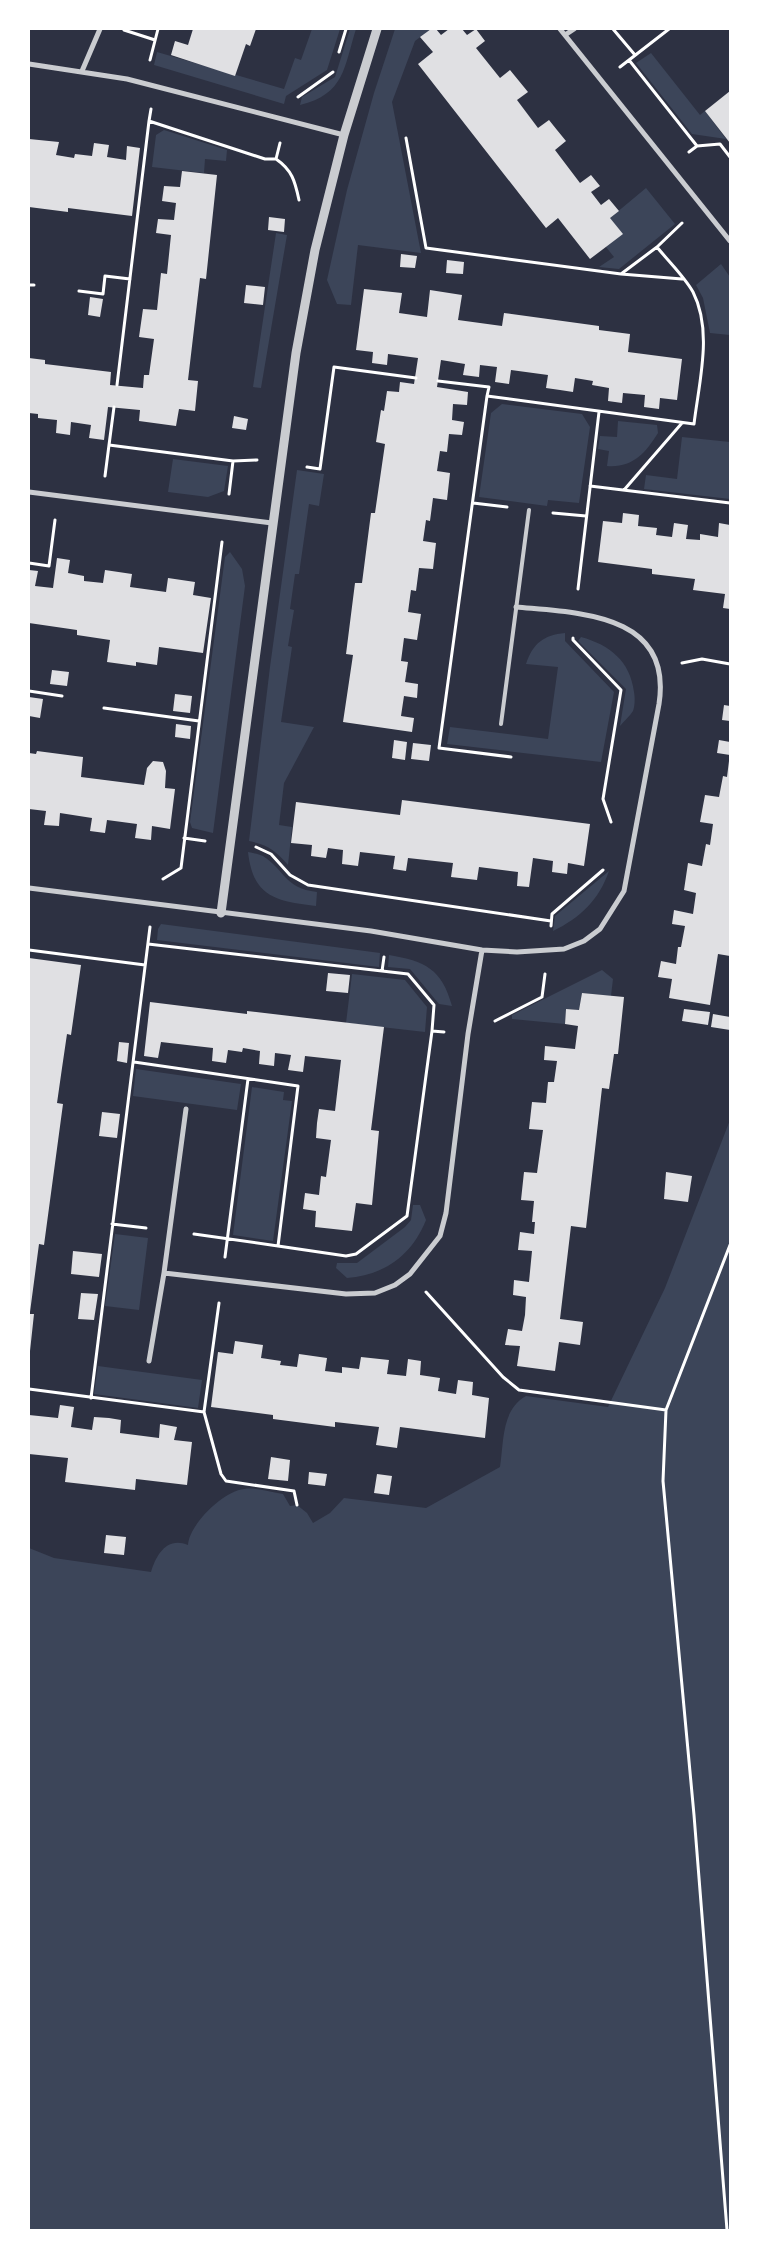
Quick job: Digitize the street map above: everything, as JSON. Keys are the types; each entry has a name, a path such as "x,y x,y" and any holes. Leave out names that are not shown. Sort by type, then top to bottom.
{"street":[{"path":"82,71 100,29"},
{"path":"222,913 272,523 296,353 315,250 344,135 377,29"},
{"path":"560,29 730,241"},
{"path":"565,35 574,29"},
{"path":"29,64 127,79 344,135"},
{"path":"29,492 272,523"},
{"path":"29,888 371,931 482,950 548,951 564,949 584,940 600,929 624,892 662,678 659,667 648,647 633,632 613,621 575,612 516,606"},
{"path":"164,1273 346,1294 375,1293 394,1285 410,1274 440,1236 446,1213 468,1034 482,950"},
{"path":"150,1361 186,1109"}],"lane":[{"path":"501,724 529,510"}],"path":[{"path":"122,29 155,40"},
{"path":"338,56 346,29"},
{"path":"613,29 635,55"},
{"path":"602,81 669,29"},
{"path":"629,60 697,146"},
{"path":"276,159 292,101 332,74 335,65"},
{"path":"117,385 149,121 266,159 276,159 288,168 295,180 301,207 325,212"},
{"path":"406,138 426,248 621,274 683,279"},
{"path":"671,167 697,146 720,144 730,157"},
{"path":"621,274 683,224 677,217"},
{"path":"487,396 694,424 704,331 700,307 692,290 657,246"},
{"path":"79,291 103,294 106,276 130,279"},
{"path":"29,285 34,285"},
{"path":"114,407 109,445 233,461 255,460 320,468 334,367 416,378"},
{"path":"438,381 489,387 439,748 511,757"},
{"path":"599,412 572,640 621,690 603,799 613,827"},
{"path":"624,490 683,423"},
{"path":"91,1398 152,904 160,880 180,868 233,461"},
{"path":"590,486 730,503"},
{"path":"659,667 702,659 730,664"},
{"path":"29,691 62,696"},
{"path":"104,708 200,721"},
{"path":"184,838 258,848 271,854 290,875 308,885 551,921"},
{"path":"432,1031 468,1034 542,997 552,914 607,866"},
{"path":"134,1062 298,1086 278,1246 346,1256 356,1254 407,1216 434,1005 408,974 148,944"},
{"path":"29,950 145,965"},
{"path":"727,2230 696,1835 663,1481 666,1410 730,1245"},
{"path":"410,1274 503,1377 519,1390 666,1410"},
{"path":"204,1412 221,1474 226,1481 294,1491 296,1505"}],"shaded area":[{"path":"312,29 340,29 327,70 286,96 284,104 154,65 157,52 284,89 295,58 301,60"},
{"path":"350,29 356,29 345,67 340,77 326,94 300,105 302,97 335,77"},
{"path":"395,29 431,29 415,41 392,102 421,253 358,245 351,305 337,304 327,280 347,190 374,93"},
{"path":"651,53 700,115 705,111 726,139 692,134 636,63"},
{"path":"164,130 227,150 226,161 205,159 204,173 152,167 156,135"},
{"path":"646,188 675,224 619,269 599,267 614,257 606,247 610,218"},
{"path":"276,233 287,235 261,388 253,387"},
{"path":"721,264 730,277 730,335 710,333 703,298 696,285"},
{"path":"502,404 582,414 590,427 579,503 548,500 547,506 479,497 491,413"},
{"path":"618,421 657,425 658,433 643,453 631,462 624,465 607,466 609,451 598,449 600,436 617,437"},
{"path":"682,437 730,442 730,499 644,489 646,475 677,479"},
{"path":"173,459 228,466 224,491 208,497 168,492"},
{"path":"297,470 324,474 319,506 309,504 299,574 295,574 290,609 294,610 288,646 292,647 281,722 314,727 284,783 279,825 292,827 288,865 271,849 249,841"},
{"path":"230,552 242,569 245,586 213,833 192,828 190,822 225,557"},
{"path":"565,633 565,641 614,692 601,762 447,744 450,727 548,739 558,667 526,664 532,651 540,641"},
{"path":"581,637 609,650 617,656 628,671 634,692 634,707 632,713 620,726 626,689 578,641"},
{"path":"248,852 263,856 270,861 291,883 306,890 317,892 316,906 278,899 261,888 255,879"},
{"path":"609,871 600,891 587,907 572,920 553,931 555,916"},
{"path":"161,924 380,953 379,967 157,940 158,929"},
{"path":"389,955 413,960 430,969 443,983 452,1006 439,1004 410,969 388,967"},
{"path":"602,970 613,979 611,996 582,993 579,1010 566,1009 565,1024 512,1019 512,1015"},
{"path":"352,974 405,980 427,1007 425,1032 346,1023"},
{"path":"136,1069 241,1084 237,1110 133,1096"},
{"path":"252,1087 284,1092 283,1100 292,1101 273,1241 233,1235"},
{"path":"730,1120 730,2230 29,2230 29,1548 54,1558 151,1572 159,1554 168,1545 181,1543 188,1545 194,1528 208,1510 227,1496 244,1489 258,1489 283,1494 290,1506 297,1505 307,1513 313,1523 330,1513 344,1498 426,1508 500,1467 503,1437 508,1418 512,1409 526,1396 608,1407 665,1288"},
{"path":"413,1205 420,1205 426,1220 413,1243 396,1261 373,1273 347,1278 336,1268 337,1263 357,1263 405,1227 411,1220"},
{"path":"115,1234 148,1238 139,1310 105,1306"},
{"path":"98,1366 202,1380 198,1408 94,1394"}],"building":[{"path":"193,29 256,29 250,46 246,44 235,76 171,55 175,41 188,45"},
{"path":"431,29 436,29 441,35 449,29 462,29 467,35 476,29 485,41 476,48 500,78 510,70 528,92 517,100 538,128 549,120 566,141 555,150 580,183 591,175 600,186 591,192 601,205 609,199 619,211 610,218 623,234 590,259 558,218 546,228 418,64 433,52 420,37"},
{"path":"730,91 730,143 705,111"},
{"path":"29,139 59,142 56,155 74,158 75,154 92,156 94,143 109,145 107,157 126,160 127,146 140,148 132,216 68,208 68,212 29,207"},
{"path":"182,171 217,175 206,279 200,278 188,380 198,381 195,411 179,409 176,426 139,421 140,410 108,407 104,440 89,438 91,425 71,422 70,435 56,433 57,420 38,418 38,414 29,413 29,358 45,360 45,364 111,372 110,385 143,388 144,375 149,375 154,339 139,337 143,309 157,310 161,273 167,274 171,235 156,233 158,219 174,220 176,203 162,201 164,186 180,187"},
{"path":"269,217 285,219 284,232 268,230"},
{"path":"401,254 417,256 415,268 400,267"},
{"path":"447,260 464,262 463,274 446,273"},
{"path":"246,285 265,287 263,305 244,303"},
{"path":"364,289 402,293 399,313 427,317 430,290 462,295 458,320 502,326 504,313 599,326 599,330 630,334 628,352 682,359 677,400 660,398 659,409 644,407 645,395 623,393 622,403 608,401 609,388 592,385 593,381 575,378 573,392 546,388 548,375 511,370 509,384 495,382 497,367 480,365 479,377 463,375 465,364 441,360 437,387 468,392 467,405 453,404 452,420 464,422 462,435 449,434 447,452 440,451 437,471 450,473 447,500 433,498 430,521 426,520 423,541 436,543 433,569 419,568 416,591 411,590 408,612 421,614 417,640 404,638 401,661 408,662 405,682 418,684 417,698 404,696 401,716 414,718 412,732 343,722 353,655 346,654 355,583 362,583 371,513 375,513 385,444 376,442 381,410 384,411 387,391 399,392 400,382 414,384 418,358 388,354 387,365 372,363 373,352 356,350"},
{"path":"90,297 103,299 100,317 88,315"},
{"path":"234,416 248,419 246,430 232,428"},
{"path":"623,513 639,515 638,526 657,528 656,535 672,537 674,523 688,525 686,539 700,540 700,534 718,537 719,523 730,525 730,609 723,608 725,594 693,590 695,579 652,574 652,569 598,562 603,521 622,523"},
{"path":"57,558 70,560 68,573 84,576 84,581 103,583 105,570 132,574 130,587 166,592 168,578 195,582 193,595 211,598 203,653 159,647 157,665 136,662 136,666 107,662 110,640 77,635 77,630 29,623 29,570 38,571 35,586 53,588"},
{"path":"52,670 69,672 67,686 50,684"},
{"path":"175,694 192,696 190,713 173,711"},
{"path":"29,697 43,699 40,718 29,716"},
{"path":"724,705 730,706 730,721 722,720"},
{"path":"176,724 191,726 190,739 175,737"},
{"path":"394,740 407,742 405,760 392,758"},
{"path":"719,740 730,742 730,755 717,753"},
{"path":"413,743 431,745 429,761 411,759"},
{"path":"37,751 83,757 81,777 144,785 147,768 153,761 163,762 166,771 165,788 175,789 170,829 152,826 151,840 135,838 137,824 107,820 105,833 90,831 92,818 60,813 59,826 44,825 46,811 29,809 29,753 36,754"},
{"path":"729,761 730,956 718,954 710,1005 669,998 672,979 658,977 661,961 676,964 678,947 681,947 685,926 672,924 674,910 693,914 696,893 684,890 688,863 702,866 706,844 710,845 713,824 700,822 705,795 719,797 723,776 727,777"},
{"path":"402,800 590,824 584,866 568,863 567,874 552,872 553,861 533,858 529,887 517,886 518,872 479,867 477,880 451,877 453,863 408,858 406,871 393,869 395,856 360,852 358,866 342,864 343,850 328,848 326,858 311,856 312,845 291,843 296,802 400,815"},
{"path":"29,958 81,965 71,1035 67,1034 57,1103 63,1104 44,1245 39,1244 30,1312"},
{"path":"328,973 350,975 348,993 326,991"},
{"path":"582,993 624,997 618,1054 614,1054 609,1089 602,1088 586,1228 571,1226 560,1319 583,1322 580,1345 559,1342 555,1371 517,1366 520,1346 505,1345 508,1329 522,1331 525,1315 526,1297 513,1295 514,1280 529,1282 532,1251 518,1250 520,1232 534,1234 535,1222 532,1222 534,1201 521,1200 524,1172 537,1173 543,1130 529,1129 532,1102 546,1103 548,1082 554,1082 557,1061 544,1060 545,1046 575,1049 578,1026 565,1024 566,1009 579,1010"},
{"path":"150,1002 247,1014 247,1011 384,1027 371,1130 379,1131 372,1205 356,1203 352,1231 315,1227 316,1211 303,1209 305,1193 319,1195 321,1176 326,1177 331,1140 316,1138 317,1123 319,1109 335,1111 341,1060 305,1056 303,1072 288,1070 291,1055 275,1053 274,1066 259,1064 260,1051 243,1048 242,1052 228,1050 226,1063 212,1061 213,1048 161,1042 158,1058 144,1056"},
{"path":"684,1009 710,1012 708,1025 682,1021"},
{"path":"713,1014 730,1017 730,1030 711,1027"},
{"path":"119,1042 129,1043 127,1063 117,1061"},
{"path":"102,1112 120,1114 117,1138 99,1136"},
{"path":"666,1172 692,1176 688,1202 664,1199"},
{"path":"73,1251 102,1254 99,1277 71,1274"},
{"path":"81,1293 98,1294 94,1320 78,1319"},
{"path":"29,1314 34,1314 30,1351 29,1351"},
{"path":"235,1341 263,1345 261,1358 281,1361 280,1365 297,1367 299,1354 327,1358 325,1371 342,1373 342,1367 359,1369 361,1357 389,1360 387,1374 406,1376 408,1359 421,1361 420,1375 440,1378 438,1391 456,1394 458,1380 473,1382 472,1395 489,1398 485,1438 400,1427 397,1448 376,1445 379,1427 335,1422 335,1427 273,1419 273,1415 211,1407 218,1352 233,1354"},
{"path":"60,1405 74,1407 71,1427 92,1430 94,1417 109,1418 121,1420 120,1433 159,1438 160,1424 177,1427 174,1440 192,1442 187,1485 136,1479 135,1490 65,1482 68,1458 29,1454 29,1415 58,1418"},
{"path":"271,1457 290,1460 288,1481 268,1479"},
{"path":"309,1472 327,1474 325,1486 308,1484"},
{"path":"377,1474 392,1476 389,1495 374,1493"},
{"path":"106,1535 126,1537 124,1555 104,1553"}]}
